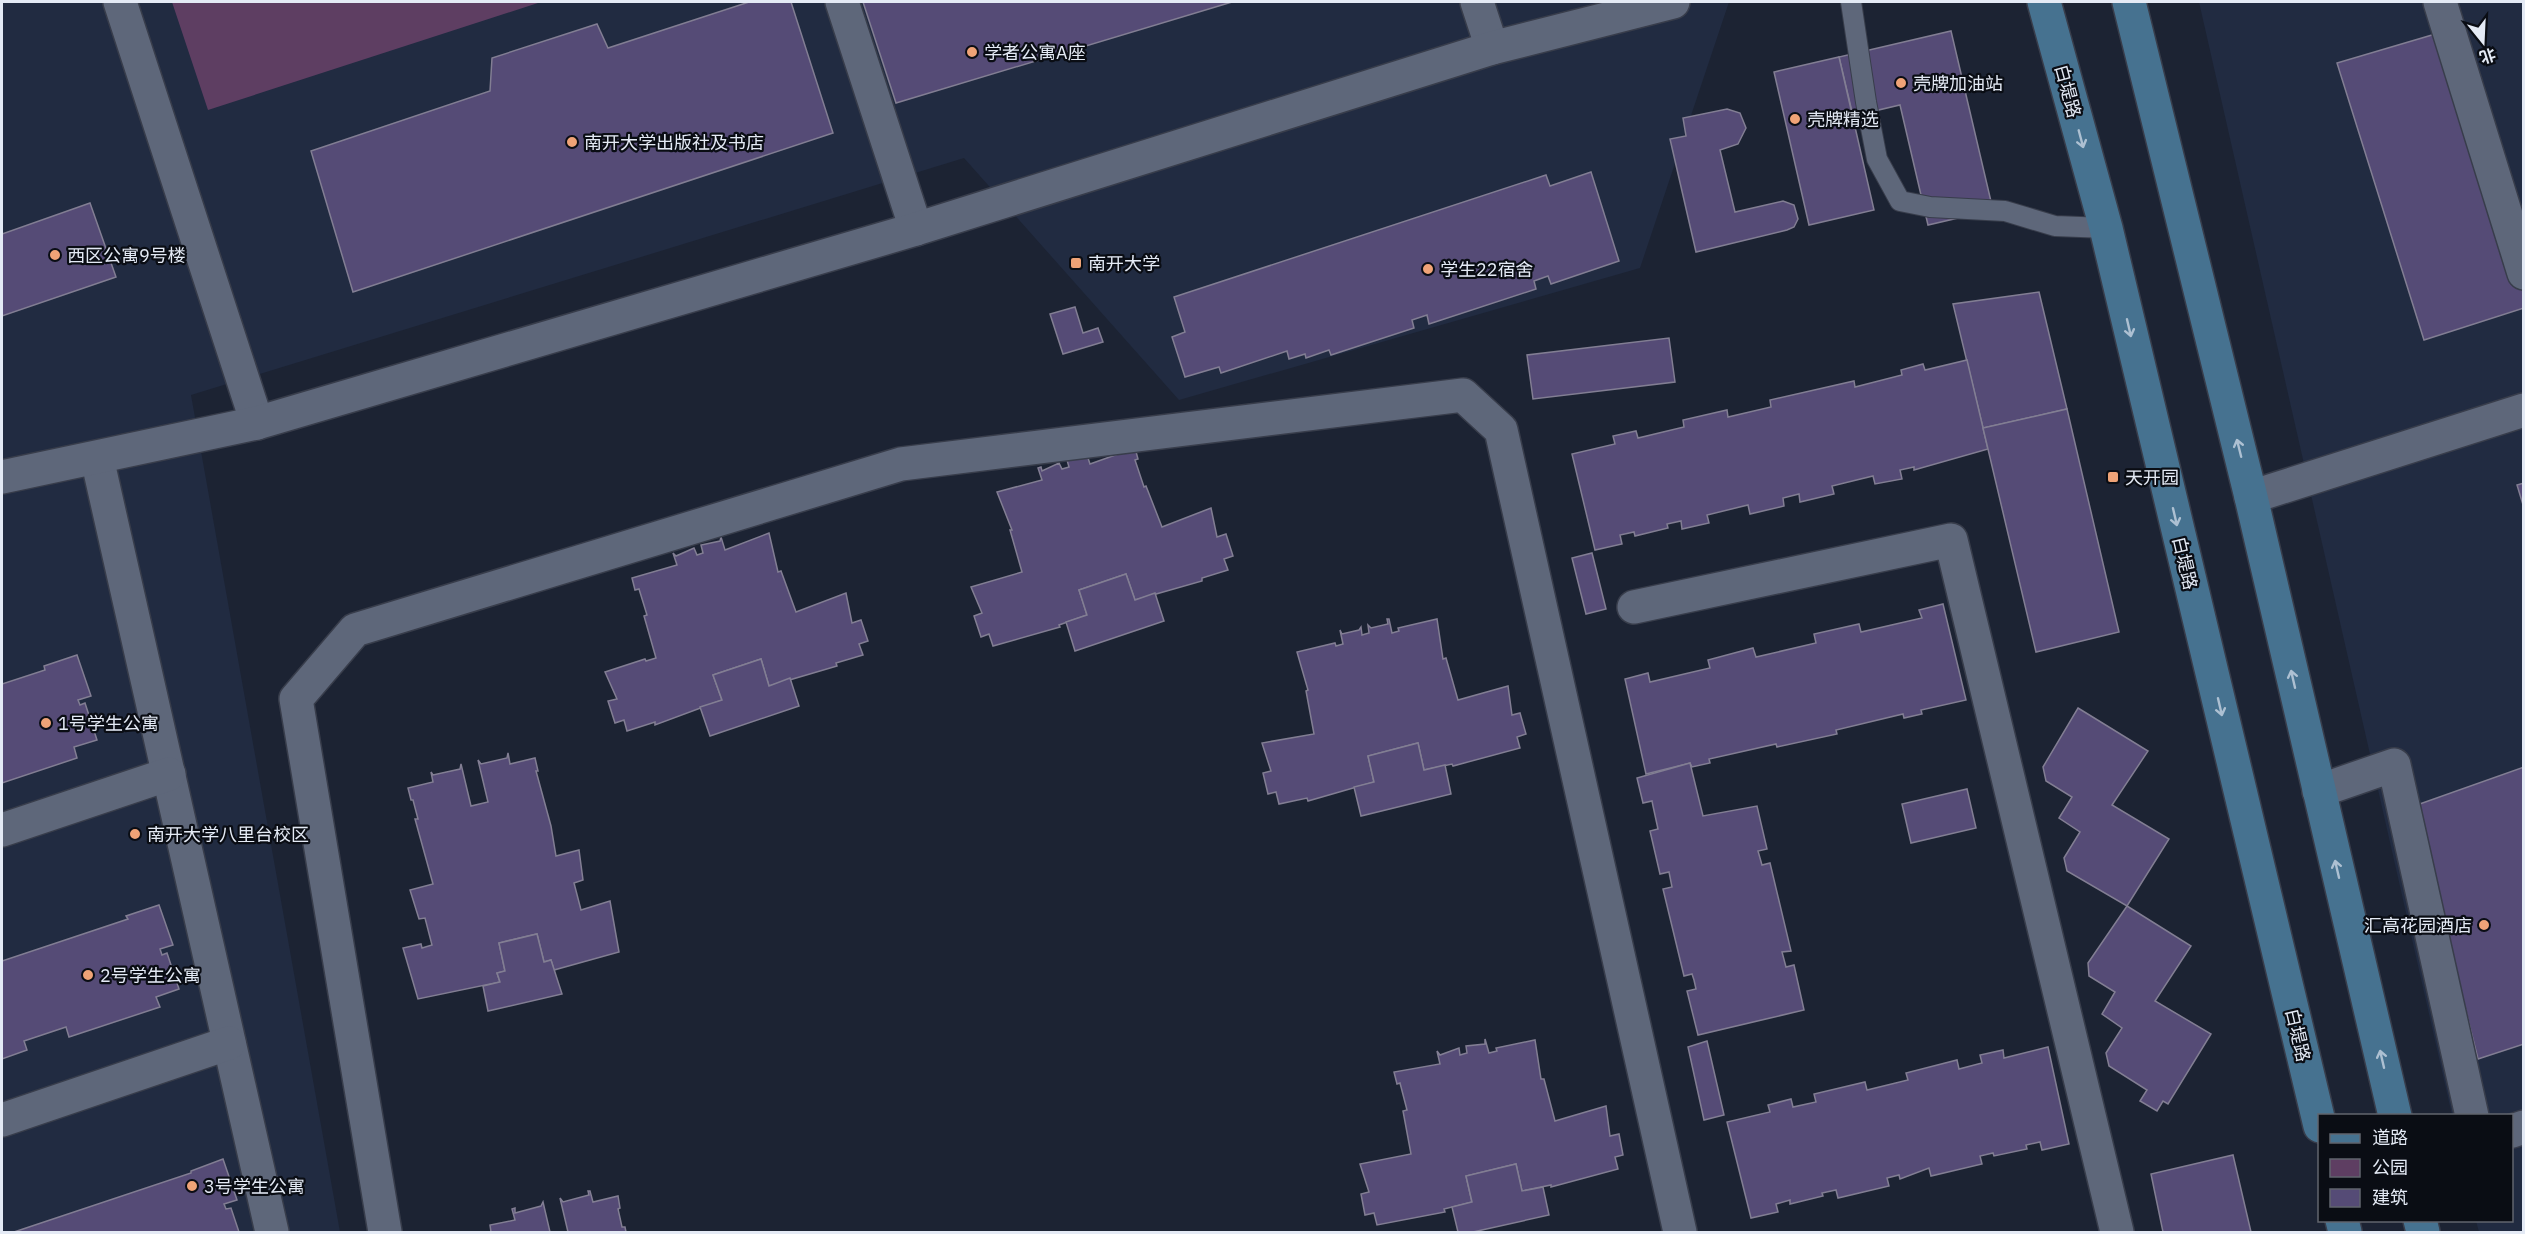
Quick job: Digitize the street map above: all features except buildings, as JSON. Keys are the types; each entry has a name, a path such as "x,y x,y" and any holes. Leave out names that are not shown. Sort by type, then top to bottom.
{"main road":[{"name":"白堤路","path":"2044,2 2106,228 2318,1122"},
{"path":"2061,2 2066,82"},
{"path":"2129,2 2251,497 2395,1114"}],"street":[{"path":"120,2 256,423"},
{"path":"842,2 916,229"},
{"path":"1478,2 1492,48"},
{"path":"2,477 256,423 916,229 1492,48 1672,2"},
{"path":"2440,2 2523,273"},
{"path":"385,1233 296,699 355,630 900,464 1463,395 1501,430 1680,1233"},
{"path":"2251,497 2523,410"},
{"path":"98,458 272,1233"},
{"path":"1634,607 1951,540 2117,1233"},
{"path":"2319,791 2394,765 2472,1114"},
{"path":"2,830 169,774"},
{"path":"2,1120 229,1043"}],"lane":[{"path":"1851,2 1877,159 1900,201 1930,207 2005,211 2055,226 2106,228"}],"shaded area":[{"name":"南开大学八里台校区","path":"2,2 1729,2 1640,268 1179,400 964,158 191,395 340,1232 2,1232"},
{"path":"2199,2 2523,2 2523,1232 2479,1232 2476,1222 2513,1222 2513,1114 2452,1114"}],"green space":[{"path":"172,2 541,2 208,110"}],"place":[{"name":"学者公寓A座","path":"972,52"},
{"name":"壳牌加油站","path":"1901,83"},
{"name":"壳牌精选","path":"1795,119"},
{"name":"南开大学出版社及书店","path":"572,142"},
{"name":"西区公寓9号楼","path":"55,255"},
{"name":"南开大学","path":"1076,263"},
{"name":"学生22宿舍","path":"1428,269"},
{"name":"天开园","path":"2113,477"},
{"name":"1号学生公寓","path":"46,723"},
{"name":"南开大学八里台校区","path":"135,834"},
{"name":"汇高花园酒店","path":"2484,925"},
{"name":"2号学生公寓","path":"88,975"},
{"name":"3号学生公寓","path":"192,1186"}]}
